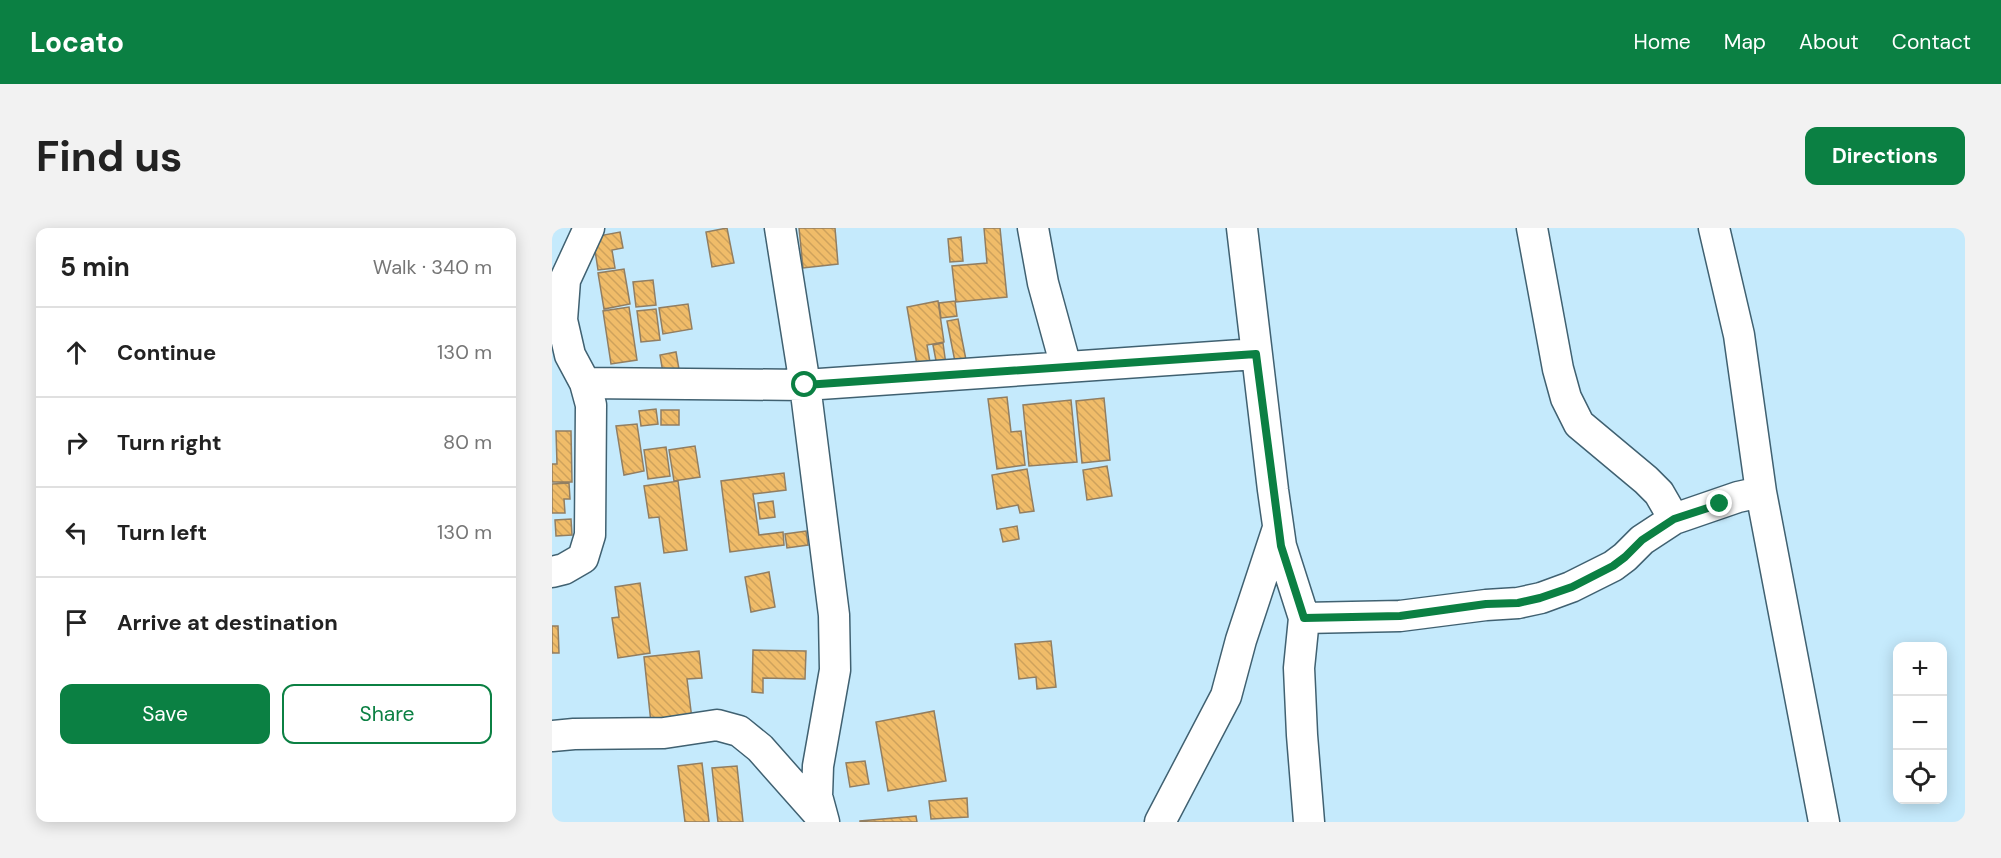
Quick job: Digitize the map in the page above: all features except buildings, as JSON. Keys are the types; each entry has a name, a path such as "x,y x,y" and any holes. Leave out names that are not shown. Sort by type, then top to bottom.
{"street":[{"path":"552,572 564,569 584,558 590,535 591,405 585,383 561,355 566,280 589,228"},
{"path":"780,228 805,385 834,615 835,670 818,766 817,796 823,820"},
{"path":"1033,228 1043,283 1066,367"},
{"path":"1242,228 1281,546 1304,618 1299,668 1309,822"},
{"path":"1532,228 1558,369 1566,398 1579,424 1624,460 1659,493 1674,519"},
{"path":"1714,228 1739,335 1761,492 1824,822"},
{"path":"585,383 805,385 1256,354"},
{"path":"1304,618 1400,616 1486,604 1518,603 1540,598 1572,587 1613,566 1642,540 1674,519 1738,497 1761,492"},
{"path":"1160,822 1226,696 1241,640 1279,528"},
{"path":"552,736 664,733 717,725 739,731 760,748 823,820"}],"route":[{"path":"805,385 1256,354 1281,546 1304,618 1400,616 1486,604 1518,603 1540,598 1572,587 1613,566 1642,540 1674,519 1720,504"}]}
